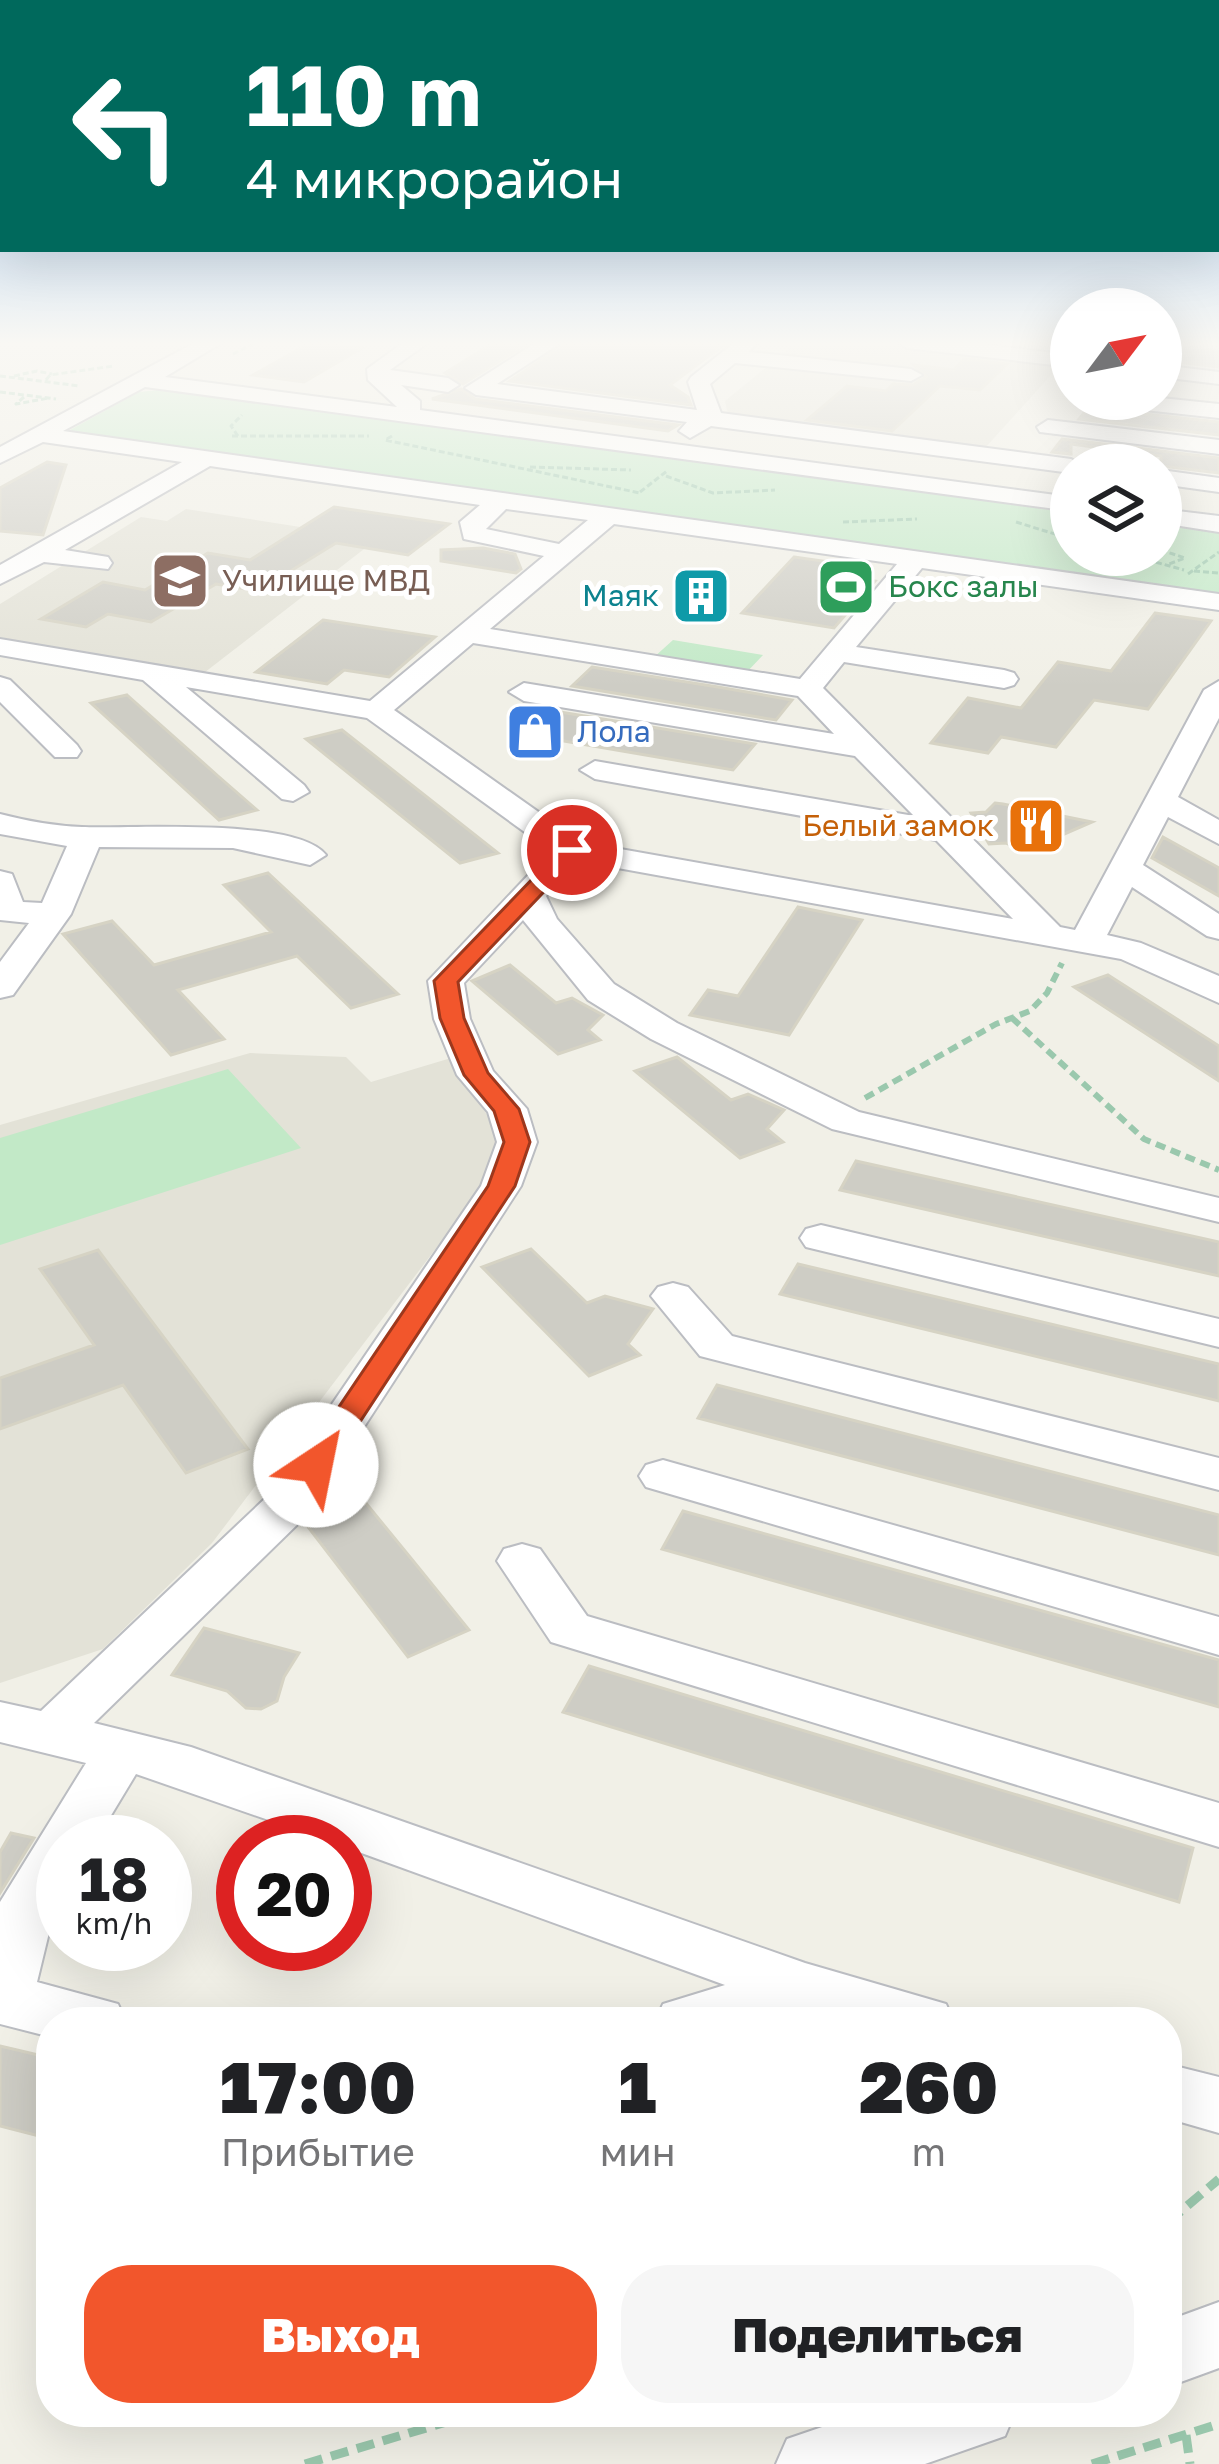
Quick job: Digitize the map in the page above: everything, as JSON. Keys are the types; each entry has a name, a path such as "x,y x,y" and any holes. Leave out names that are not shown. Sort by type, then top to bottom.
{"street":[{"path":"0,576 173,478 201,457"},
{"path":"268,457 609,515 917,545 1219,602"},
{"path":"641,457 1050,501"},
{"path":"672,462 676,457"},
{"path":"999,457 1050,463"},
{"path":"957,489 1008,475 1024,457"},
{"path":"173,478 473,522"},
{"path":"1182,480 1219,485"},
{"path":"502,500 470,528 483,538 567,553"},
{"path":"376,711 609,515"},
{"path":"1182,519 1219,524"},
{"path":"807,688 917,545"},
{"path":"40,553 99,562"},
{"path":"467,634 807,688 1048,935"},
{"path":"0,647 376,711 572,850 1129,950 1203,971 1219,992"},
{"path":"838,652 1004,680"},
{"path":"152,673 293,792"},
{"path":"0,686 66,751"},
{"path":"524,692 865,748"},
{"path":"1086,942 1218,695"},
{"path":"595,770 948,832"},
{"path":"1161,800 1219,834"},
{"path":"0,824 86,838 253,837 310,855"},
{"path":"0,987 54,914 86,838"},
{"path":"27,1726 164,1620 290,1504 501,1186 517,1142 506,1109 476,1075 452,1018 446,981 572,850"},
{"path":"1125,868 1219,929"},
{"path":"0,881 8,912 54,914"},
{"path":"528,894 541,922 602,992 664,1031 846,1121 1219,1210"},
{"path":"821,1238 1219,1334"},
{"path":"673,1295 716,1346 1219,1474"},
{"path":"663,1476 1219,1636"},
{"path":"521,1561 568,1629 1219,1825"},
{"path":"27,1726 172,1762 804,1988 871,2007"},
{"path":"83,1815 122,1751"},
{"path":"36,1892 26,1908 4,2000 36,2008"},
{"path":"738,2007 804,1988"},
{"path":"1182,2095 1219,2105"},
{"path":"812,2464 932,2427"}],"path":[{"path":"521,467 672,462 732,506"},
{"path":"609,515 672,462"},
{"path":"917,545 917,519 957,489"},
{"path":"713,494 777,490"},
{"path":"1182,556 1186,558"},
{"path":"1182,560 1210,559"},
{"path":"1182,569 1219,573"},
{"path":"846,1121 865,1098 1030,1011 1047,993 1069,950 1086,942"},
{"path":"1012,1018 1144,1139 1219,1170"},
{"path":"1182,2210 1219,2179"},
{"path":"1092,2464 1219,2424"},
{"path":"304,2464 429,2427"},
{"path":"1186,2435 1190,2464"}],"shaded area":[{"name":"Училище МВД","path":"186,509 377,539 200,676 0,641 0,604 141,517 167,521"},
{"path":"250,1053 346,1057 371,1082 451,1058 510,1151 212,1543 103,1649 0,1683 0,1125"}],"green space":[{"path":"229,457 691,457 1050,505 1050,571"},
{"path":"1182,523 1219,527 1219,595 1083,576 1182,576"},
{"path":"673,640 763,655 745,674 653,658"},
{"path":"228,1069 301,1148 0,1245 0,1138"}],"building":[{"path":"1182,457 1219,458 1219,473 1182,469"},
{"path":"47,462 66,465 43,535 0,531 0,488"},
{"path":"334,507 449,524 408,555 336,543 258,591 216,584 151,622 108,614 86,627 41,619 103,582 145,590 208,553 250,560"},
{"path":"483,548 515,554 521,569 516,573 441,561 441,550"},
{"path":"794,557 830,562 821,573 875,581 834,628 742,613"},
{"path":"1155,613 1211,621 1148,709 1094,700 1056,747 1001,737 988,753 931,743 968,698 1021,708 1058,662 1111,671"},
{"path":"323,620 435,637 389,677 344,670 327,684 256,672"},
{"path":"592,667 792,700 776,720 572,686"},
{"path":"127,695 257,810 219,820 91,703"},
{"path":"548,710 755,744 733,770 523,734"},
{"path":"342,730 498,853 460,863 306,739"},
{"path":"995,803 1092,822 1025,851 1006,843 989,844 971,813 986,812"},
{"path":"1163,837 1219,868 1219,896 1152,858"},
{"path":"268,873 398,994 351,1008 297,956 178,990 224,1039 171,1055 63,934 112,921 154,965 271,932 224,885"},
{"path":"798,907 862,920 789,1035 690,1015 708,990 738,996"},
{"path":"510,965 556,1003 572,998 603,1015 588,1030 600,1040 558,1054 472,981"},
{"path":"1108,975 1219,1046 1219,1081 1074,987"},
{"path":"677,1057 731,1100 748,1094 784,1110 767,1129 783,1142 740,1158 635,1071"},
{"path":"856,1161 1219,1242 1219,1276 840,1190"},
{"path":"531,1249 587,1303 605,1296 653,1309 628,1344 640,1355 589,1376 482,1267"},
{"path":"98,1250 248,1449 186,1473 123,1385 0,1429 0,1378 94,1345 40,1269"},
{"path":"798,1264 1219,1364 1219,1401 780,1294"},
{"path":"717,1385 1219,1515 1219,1555 698,1418"},
{"path":"356,1491 469,1630 408,1657 305,1523 317,1507"},
{"path":"683,1511 1219,1660 1219,1707 662,1549"},
{"path":"204,1628 299,1653 284,1677 277,1701 261,1709 246,1708 227,1691 172,1675"},
{"path":"589,1666 1193,1848 1179,1902 563,1712"},
{"path":"11,1833 34,1838 0,1893 0,1852"},
{"path":"0,2046 36,2054 36,2135 0,2126"}],"place":[{"name":"Училище МВД","path":"180,581"},
{"name":"Бокс залы","path":"846,587"},
{"name":"Маяк","path":"701,596"},
{"name":"Лола","path":"535,732"},
{"name":"Белый замок","path":"1036,826"}],"route":[{"path":"316,1465 501,1186 517,1142 506,1109 476,1075 452,1018 446,981 572,850"}]}
